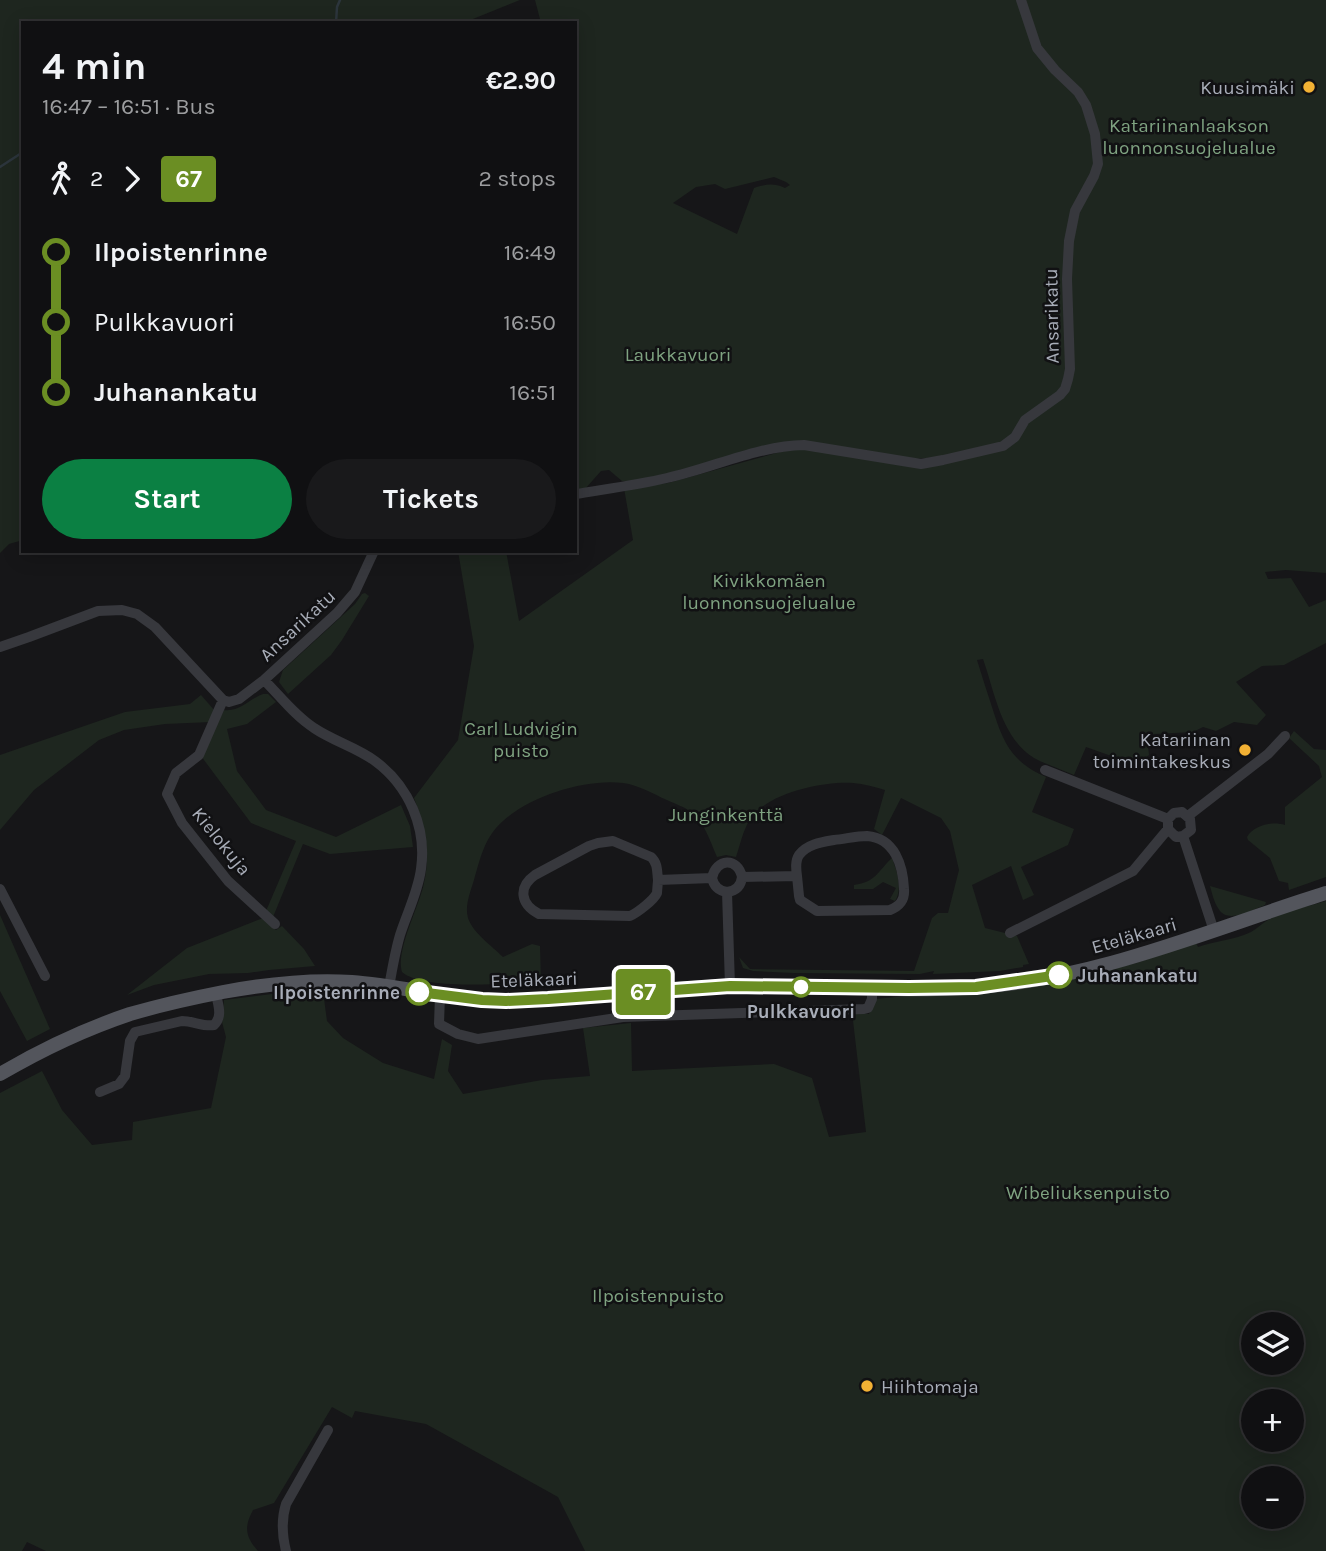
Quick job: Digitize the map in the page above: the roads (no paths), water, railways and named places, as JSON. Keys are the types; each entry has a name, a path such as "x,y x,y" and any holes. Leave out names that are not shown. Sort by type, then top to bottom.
{"main road":[{"name":"Eteläkaari","path":"0,1074 104,1024 153,1007 268,984 356,982 440,995 506,1001 730,986 976,987 1036,979 1111,963 1326,893"}],"street":[{"name":"Ansarikatu","path":"577,494 668,478 792,445 921,464 943,460 1003,446 1015,437 1025,420 1060,395 1065,389 1070,369 1069,240 1075,211 1098,164 1098,151 1086,104 1037,48 1021,0"},
{"name":"Ansarikatu","path":"223,700 229,702 239,699 264,680 346,604 355,592 373,553"},
{"path":"0,647 98,611 122,610 137,614 155,627 223,700"},
{"path":"264,680 307,724 375,761 399,785 411,803 421,836 421,870 400,936 389,987"},
{"name":"Kielokuja","path":"223,700 199,755 176,773 167,794 182,823 228,881 275,924"},
{"path":"1188,816 1268,754 1285,737"},
{"path":"1010,933 1133,871 1168,824 1174,813 1182,812 1188,816 1192,826 1189,833 1175,836 1168,824 1045,770"},
{"path":"865,836 875,838 898,856 904,889 903,901 890,910 817,911 800,900 797,876 797,859 811,845 865,836"},
{"path":"1183,836 1214,931"},
{"path":"606,841 613,841 651,857 657,867 658,880 655,896 630,916 539,914 527,905 523,894 524,885 535,874 589,846 606,841"},
{"path":"727,862 736,865 742,877 736,889 727,892 716,887 712,878 718,866 727,862"},
{"path":"742,877 797,876"},
{"path":"658,880 712,878"},
{"path":"0,889 45,976"},
{"path":"727,892 730,986"},
{"path":"440,995 439,1024 458,1034 478,1039 623,1017 864,1009 869,1008 872,988"},
{"path":"100,1092 122,1081 125,1076 130,1041 135,1032 182,1021 214,1025 220,1012 216,993"},
{"path":"286,1551 282,1515 328,1430"}],"waterway":[{"path":"336,21 340,0"},
{"path":"0,167 21,153"}],"place":[{"name":"Kuusimäki","path":"1309,87"},
{"name":"Katariinan toimintakeskus","path":"1245,750"},
{"name":"Juhanankatu","path":"1059,975"},
{"name":"Pulkkavuori","path":"801,987"},
{"name":"Ilpoistenrinne","path":"419,992"},
{"name":"Hiihtomaja","path":"867,1386"}],"park label":[{"name":"Katariinanlaakson luonnonsuojelualue","path":"1189,136"},
{"name":"Laukkavuori","path":"678,354"},
{"name":"Kivikkomäen luonnonsuojelualue","path":"769,591"},
{"name":"Carl Ludvigin puisto","path":"521,739"},
{"name":"Junginkenttä","path":"726,814"},
{"name":"Wibeliuksenpuisto","path":"1088,1192"},
{"name":"Ilpoistenpuisto","path":"658,1295"}]}
